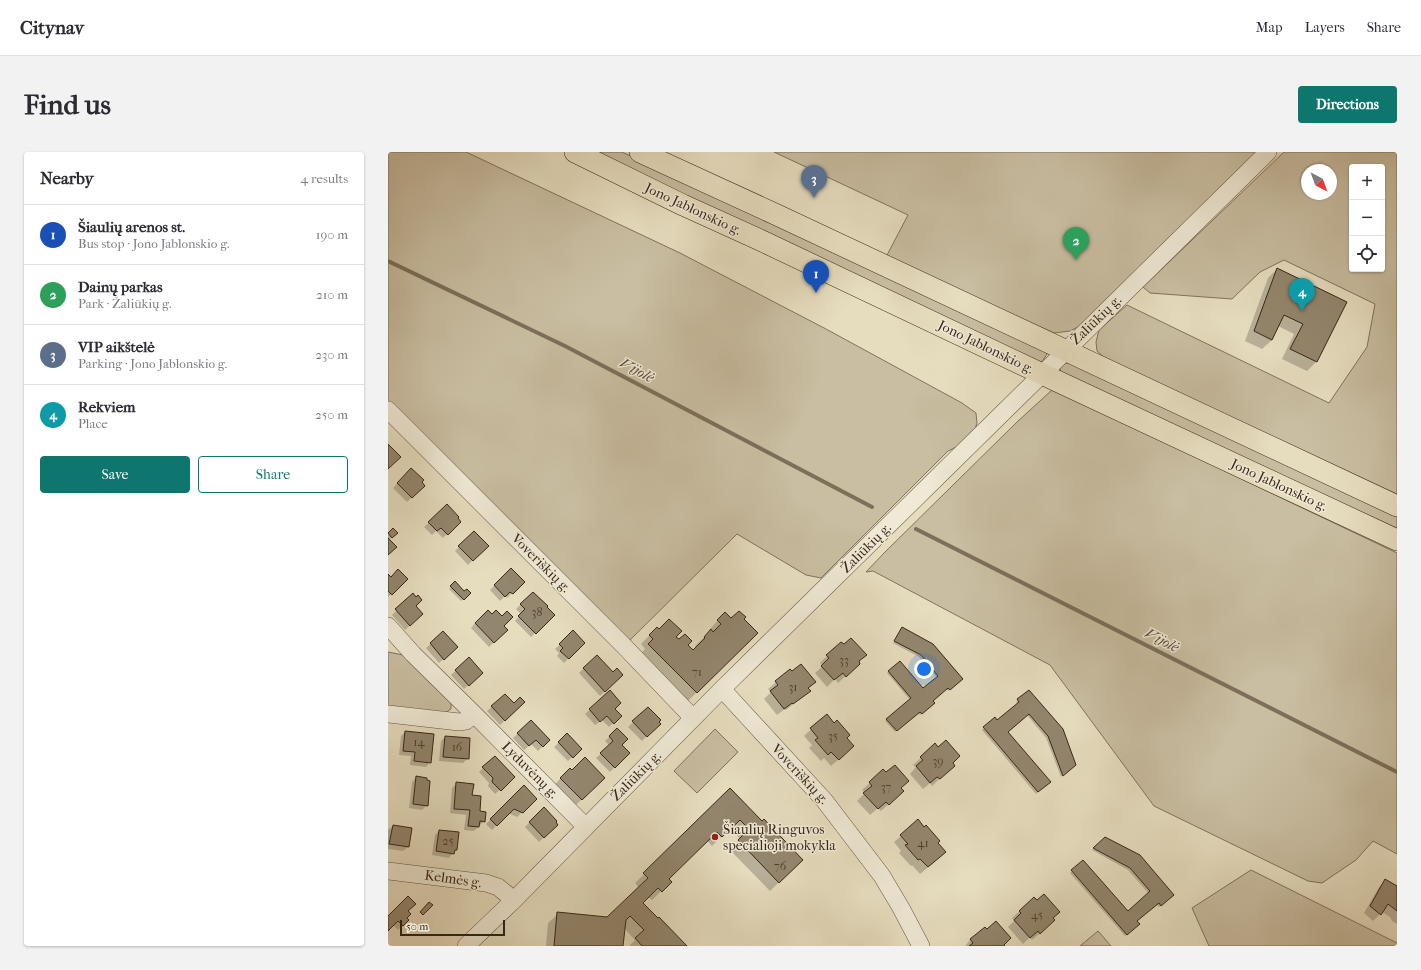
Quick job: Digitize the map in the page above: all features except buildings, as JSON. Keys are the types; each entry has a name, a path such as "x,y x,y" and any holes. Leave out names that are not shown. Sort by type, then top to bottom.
{"main road":[{"name":"Jono Jablonskio g.","path":"575,152 683,205 1397,540"},
{"name":"Jono Jablonskio g.","path":"640,152 1397,506"}],"street":[{"name":"Žaliūkių g.","path":"466,946 514,900 585,826 722,689 1268,152"},
{"name":"Voveriškių g.","path":"388,410 624,646 693,718"},
{"name":"Lyduvėnų g.","path":"388,626 413,654 585,826"},
{"name":"Voveriškių g.","path":"722,689 829,806 882,876 921,946"},
{"path":"388,714 459,722 466,721 474,714"},
{"name":"Kelmės g.","path":"388,871 486,883 498,887 514,900"}],"shaded area":[{"path":"388,152 466,152 680,253 826,329 962,403 976,413 976,427 966,440 948,451 821,578 806,575 737,534 624,646 388,410"},
{"path":"592,152 622,152 1043,350 1047,354 1042,362 1039,362"},
{"path":"774,152 1259,152 1082,325 1070,331 1054,333 886,257 908,215"},
{"path":"1284,152 1397,152 1397,496 1105,358 1097,351 1096,342 1099,330 1127,305 1329,403 1367,347 1375,304 1284,260 1260,272 1232,299 1150,293 1143,287"},
{"path":"1067,363 1073,364 1397,517 1397,531 1064,375 1060,370 1061,365"},
{"path":"1052,390 1397,553 1397,854 1373,841 1356,860 1322,883 1308,881 1154,806 1050,665 873,571 866,572 1017,422"},
{"path":"388,652 403,655 451,702 451,709 445,713 388,707"},
{"path":"715,729 738,752 697,793 674,771"},
{"path":"1251,870 1397,943 1397,946 1209,946 1192,908"},
{"path":"1098,931 1111,946 1080,946"}],"waterway":[{"name":"Vijolė","path":"388,261 565,346 872,507"},
{"name":"Vijolė","path":"916,529 1397,772"}],"place":[{"name":"VIP aikštelė","path":"814,198"},
{"name":"Dainų parkas","path":"1076,260"},
{"name":"Šiaulių arenos st.","path":"816,293"},
{"name":"Rekviem","path":"1302,311"},
{"name":"Šiaulių Ringuvos specialioji mokykla","path":"715,837"}]}
